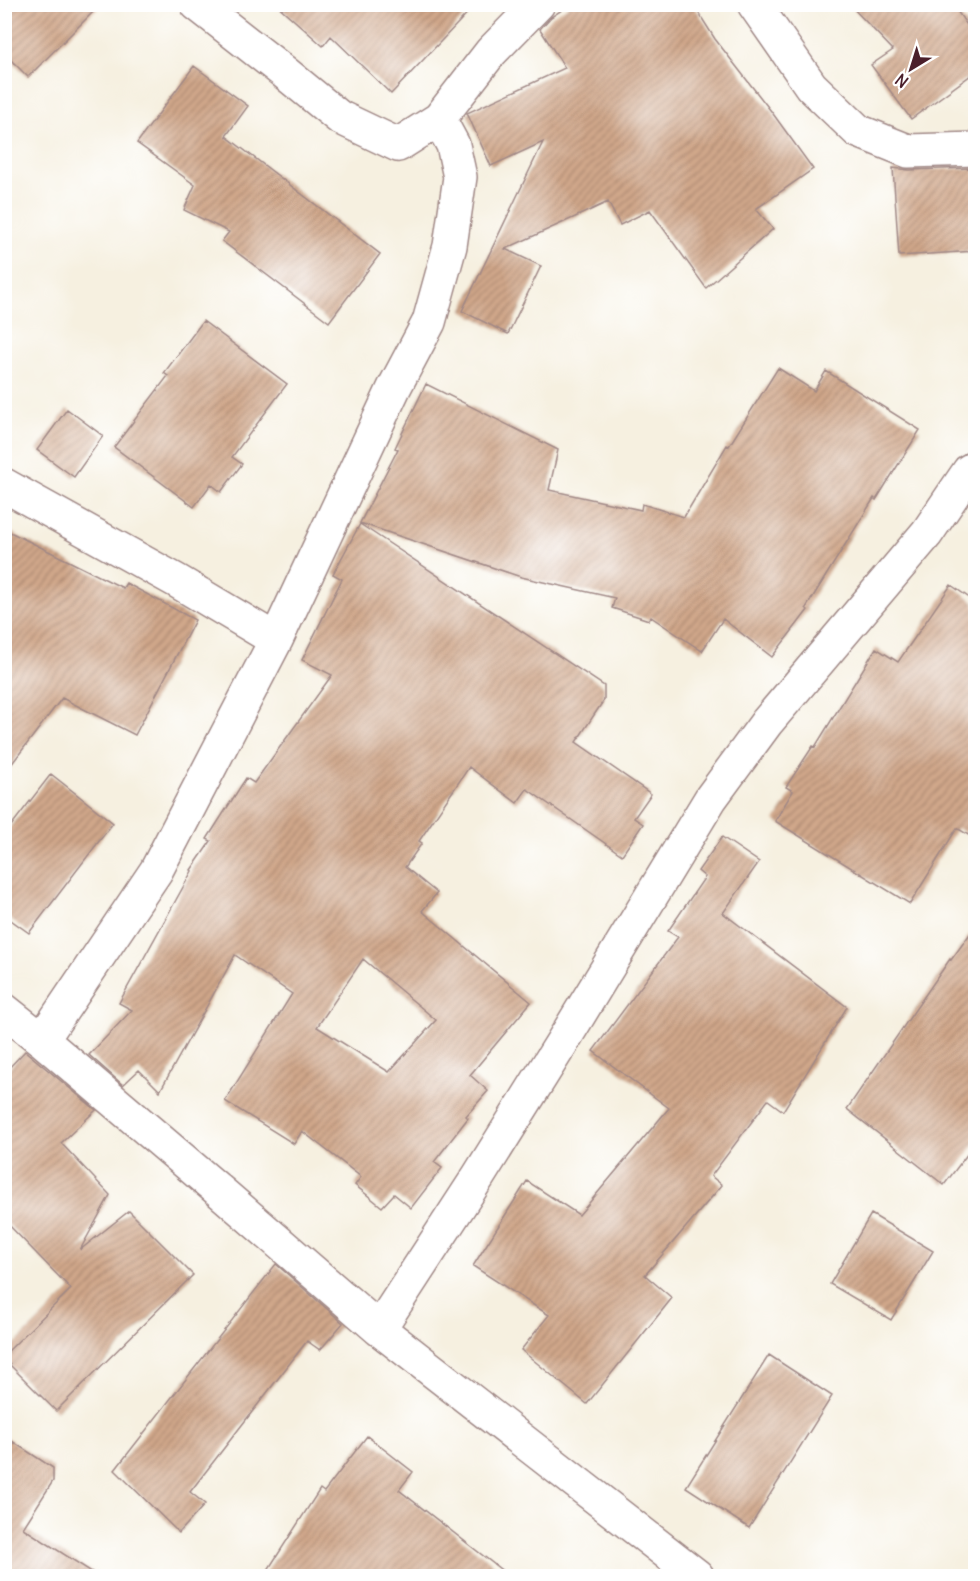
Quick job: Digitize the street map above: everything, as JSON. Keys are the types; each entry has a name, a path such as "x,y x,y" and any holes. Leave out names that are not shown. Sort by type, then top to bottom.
{"street":[{"path":"197,4 339,117 398,145 439,119 491,52 538,4"},
{"path":"754,4 811,86 858,131 908,151 975,149"},
{"path":"42,1040 156,871 276,640 394,388 429,322 450,246 460,177 453,145 439,119"},
{"path":"379,1329 478,1177 711,798 767,722 927,534 969,471 975,467"},
{"path":"4,485 177,581 276,640"},
{"path":"4,1010 379,1329 697,1576"}],"building":[{"path":"4,4 101,4 28,77 4,53"},
{"path":"276,4 476,4 391,94 331,36 323,46"},
{"path":"571,4 693,4 715,39 813,169 756,209 773,229 706,288 650,210 620,225 608,202 505,249 541,266 508,334 462,311 543,142 491,166 467,113 565,68 540,29 551,17"},
{"path":"849,4 952,4 975,36 975,72 911,119 871,65 893,50"},
{"path":"194,66 248,106 226,136 380,254 329,322 222,241 229,232 184,210 195,185 137,143"},
{"path":"893,168 909,170 975,168 975,251 899,256"},
{"path":"203,321 287,384 232,457 242,464 221,492 211,484 194,507 114,447 168,376 164,373"},
{"path":"778,368 814,391 826,371 920,430 876,500 874,498 806,608 808,610 772,657 723,619 702,651 651,617 649,620 612,608 615,598 521,577 360,523 398,449 395,448 426,384 558,450 549,490 641,510 642,504 684,517 727,445 729,446"},
{"path":"67,409 103,436 74,477 37,450"},
{"path":"360,524 604,686 604,700 576,742 651,794 634,818 643,824 622,855 527,789 517,803 469,767 419,841 422,843 405,867 437,893 422,911 531,1002 470,1075 488,1091 466,1116 468,1118 434,1162 442,1168 411,1208 394,1194 382,1207 355,1185 361,1177 302,1131 294,1144 225,1101 292,994 235,955 160,1091 139,1070 123,1085 89,1055 132,1010 119,1003 191,870 211,841 207,839 246,778 254,783 332,675 302,660 342,579 333,574","holes":["363,959 436,1020 389,1072 317,1027"]},
{"path":"4,529 123,588 126,583 195,620 135,735 62,698 4,774"},
{"path":"951,585 975,602 975,839 957,828 910,904 775,821 793,791 786,787 813,746 815,747 876,648 898,662"},
{"path":"51,774 113,823 29,933 4,915 4,835"},
{"path":"722,837 759,862 723,913 847,1007 783,1111 768,1100 711,1176 722,1185 645,1275 672,1298 587,1404 521,1350 549,1315 473,1266 527,1181 579,1215 669,1108 593,1051 678,937 668,931 705,877 698,871"},
{"path":"975,927 975,1144 944,1185 847,1109 950,959"},
{"path":"25,1051 96,1110 61,1143 110,1195 80,1250 129,1211 193,1275 56,1411 4,1359 4,1355 71,1289 4,1220 4,1073"},
{"path":"871,1214 933,1251 891,1320 830,1284"},
{"path":"276,1264 343,1323 320,1350 307,1341 190,1492 205,1504 179,1533 115,1470"},
{"path":"769,1355 832,1396 749,1528 686,1487"},
{"path":"4,1436 53,1468 53,1481 23,1528 98,1576 4,1576"},
{"path":"367,1436 413,1472 399,1490 509,1576 264,1576 320,1489 324,1492"}]}
